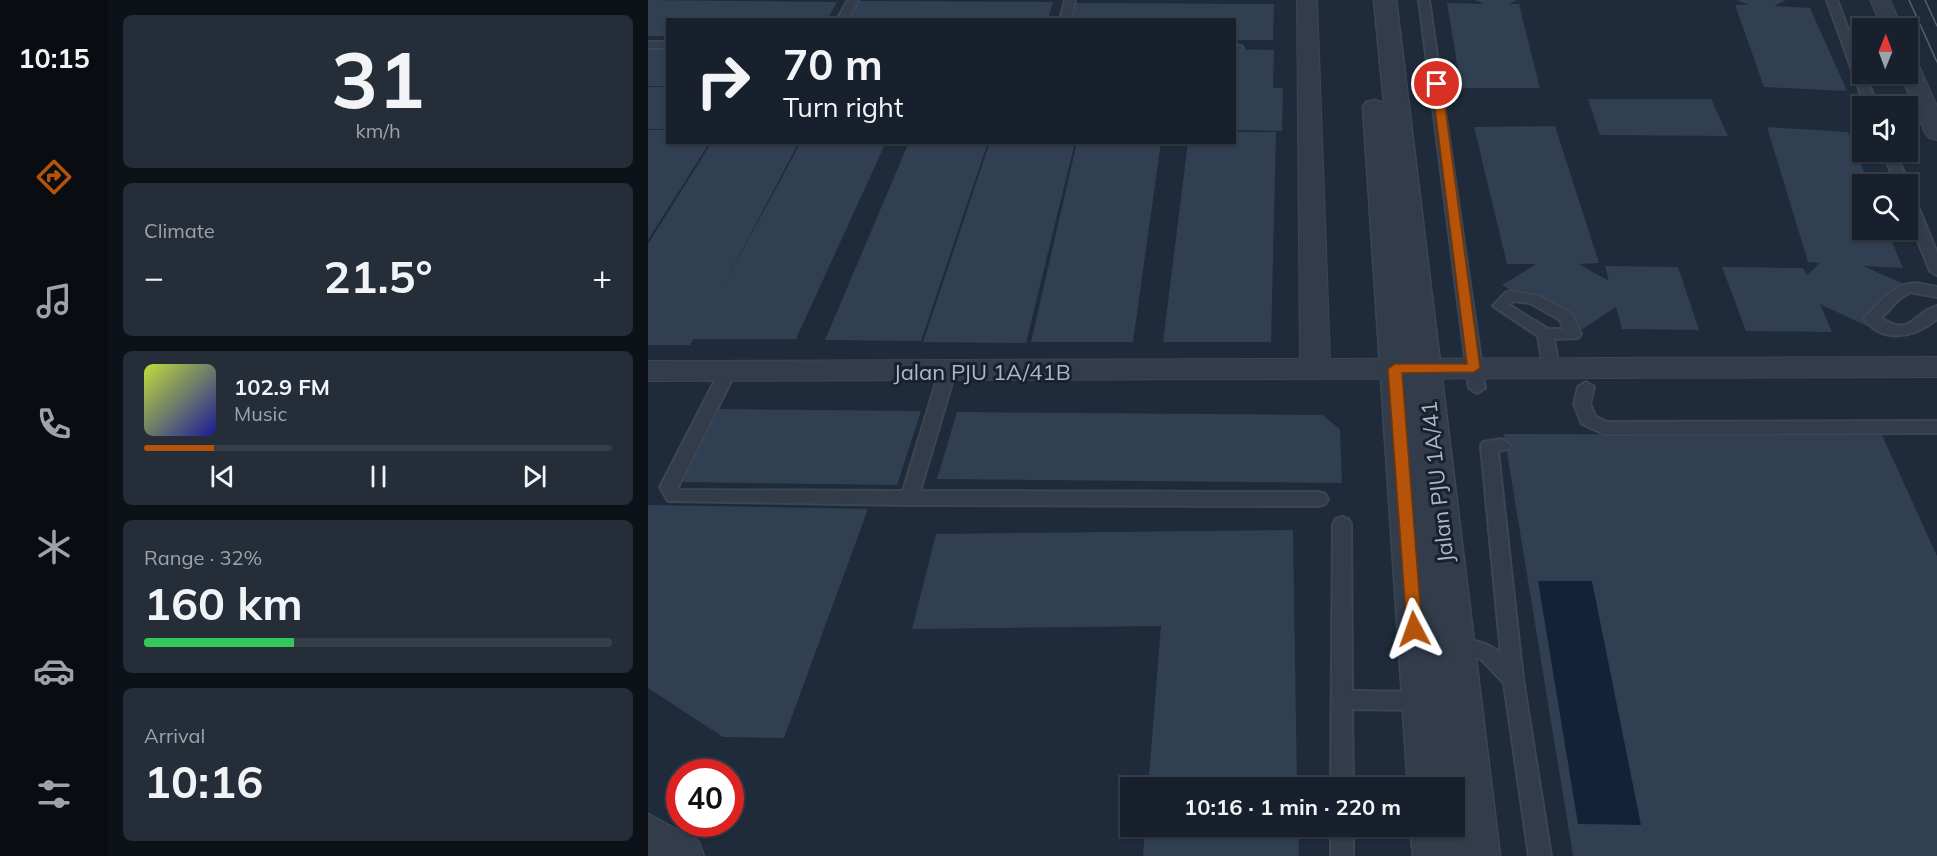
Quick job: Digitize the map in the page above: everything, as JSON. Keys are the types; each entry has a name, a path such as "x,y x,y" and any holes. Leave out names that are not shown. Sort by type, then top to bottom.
{"street":[{"path":"1306,0 1315,369"},
{"name":"Jalan PJU 1A/41","path":"1367,0 1411,378 1455,647 1478,856"},
{"name":"Jalan PJU 1A/41","path":"1385,0 1411,378 1420,701 1428,777"},
{"path":"1880,0 1888,18"},
{"path":"1916,84 1937,133"},
{"path":"1475,378 1551,367 1937,367"},
{"name":"Jalan PJU 1A/41B","path":"648,371 986,373 1315,369 1411,378 1475,378"},
{"path":"1475,378 1586,387 1937,387"},
{"path":"648,835 682,856"},
{"path":"1433,837 1435,856"},
{"path":"648,843 664,856"}],"lane":[{"path":"843,18 853,0"},
{"path":"1066,18 1070,0"},
{"path":"1424,0 1475,378"},
{"path":"1832,0 1867,96"},
{"path":"648,45 666,45"},
{"path":"1918,224 1937,271"},
{"path":"1937,292 1918,285 1905,288 1872,318 1874,322 1897,333 1908,333 1937,311"},
{"path":"1545,334 1551,367"},
{"path":"728,371 669,487 674,496 1319,499"},
{"path":"909,498 947,373"},
{"path":"1586,387 1582,404 1588,420 1604,428 1937,427"},
{"path":"1502,446 1490,446 1513,678 1540,856"},
{"path":"1342,524 1342,777"},
{"path":"1455,647 1486,652 1513,678"},
{"path":"1342,700 1420,701"},
{"path":"1342,837 1342,856"}],"water":[{"path":"1538,581 1592,581 1641,825 1578,824"}],"building":[{"path":"648,0 837,2 828,18 666,18 666,36 648,36"},
{"path":"1475,0 1517,0 1509,4 1519,4 1540,88 1461,88 1447,3 1484,4"},
{"path":"1736,0 1786,0 1774,6 1810,8 1847,91 1764,87 1735,5 1749,5"},
{"path":"857,1 1053,2 1049,18 848,18"},
{"path":"1075,3 1274,4 1273,40 1236,40 1236,18 1071,18"},
{"path":"648,47 666,47 666,86 648,86"},
{"path":"1236,49 1274,50 1273,88 1283,88 1282,131 1236,130"},
{"path":"648,87 666,87 666,129 648,129"},
{"path":"1588,99 1711,99 1728,136 1600,135"},
{"path":"1555,126 1599,263 1579,264 1609,281 1605,266 1678,267 1699,330 1622,329 1616,307 1578,332 1502,285 1536,264 1507,264 1474,127"},
{"path":"1767,127 1848,132 1852,142 1852,162 1860,162 1865,174 1852,174 1852,240 1891,240 1903,268 1863,266 1913,288 1873,329 1820,304 1832,332 1746,331 1722,267 1803,268 1807,275 1820,263 1808,262"},
{"path":"648,130 666,130 666,144 709,144 648,240"},
{"path":"1236,132 1276,132 1271,342 1163,342 1188,144 1236,144"},
{"path":"711,144 798,144 721,290 800,144 885,144 796,339 693,339 690,345 648,345 648,244"},
{"path":"908,144 987,144 921,341 825,340"},
{"path":"989,144 1075,144 1026,343 923,342"},
{"path":"1077,144 1161,144 1133,342 1031,342"},
{"path":"717,409 921,411 897,485 679,482"},
{"path":"957,412 1322,415 1340,429 1342,483 937,479"},
{"path":"1504,434 1882,435 1937,556 1937,856 1573,856","holes":["1538,581 1592,581 1641,825 1578,824"]},
{"path":"648,505 868,509 784,738 723,737 648,688"},
{"path":"1293,530 1297,777 1149,777 1161,626 912,629 936,534"},
{"path":"1144,837 1298,837 1299,856 1143,856"}],"tram line":[{"path":"1909,0 1937,62"},
{"path":"1925,0 1937,26"}],"route":[{"path":"1414,629 1395,369 1474,368 1437,84"}]}
